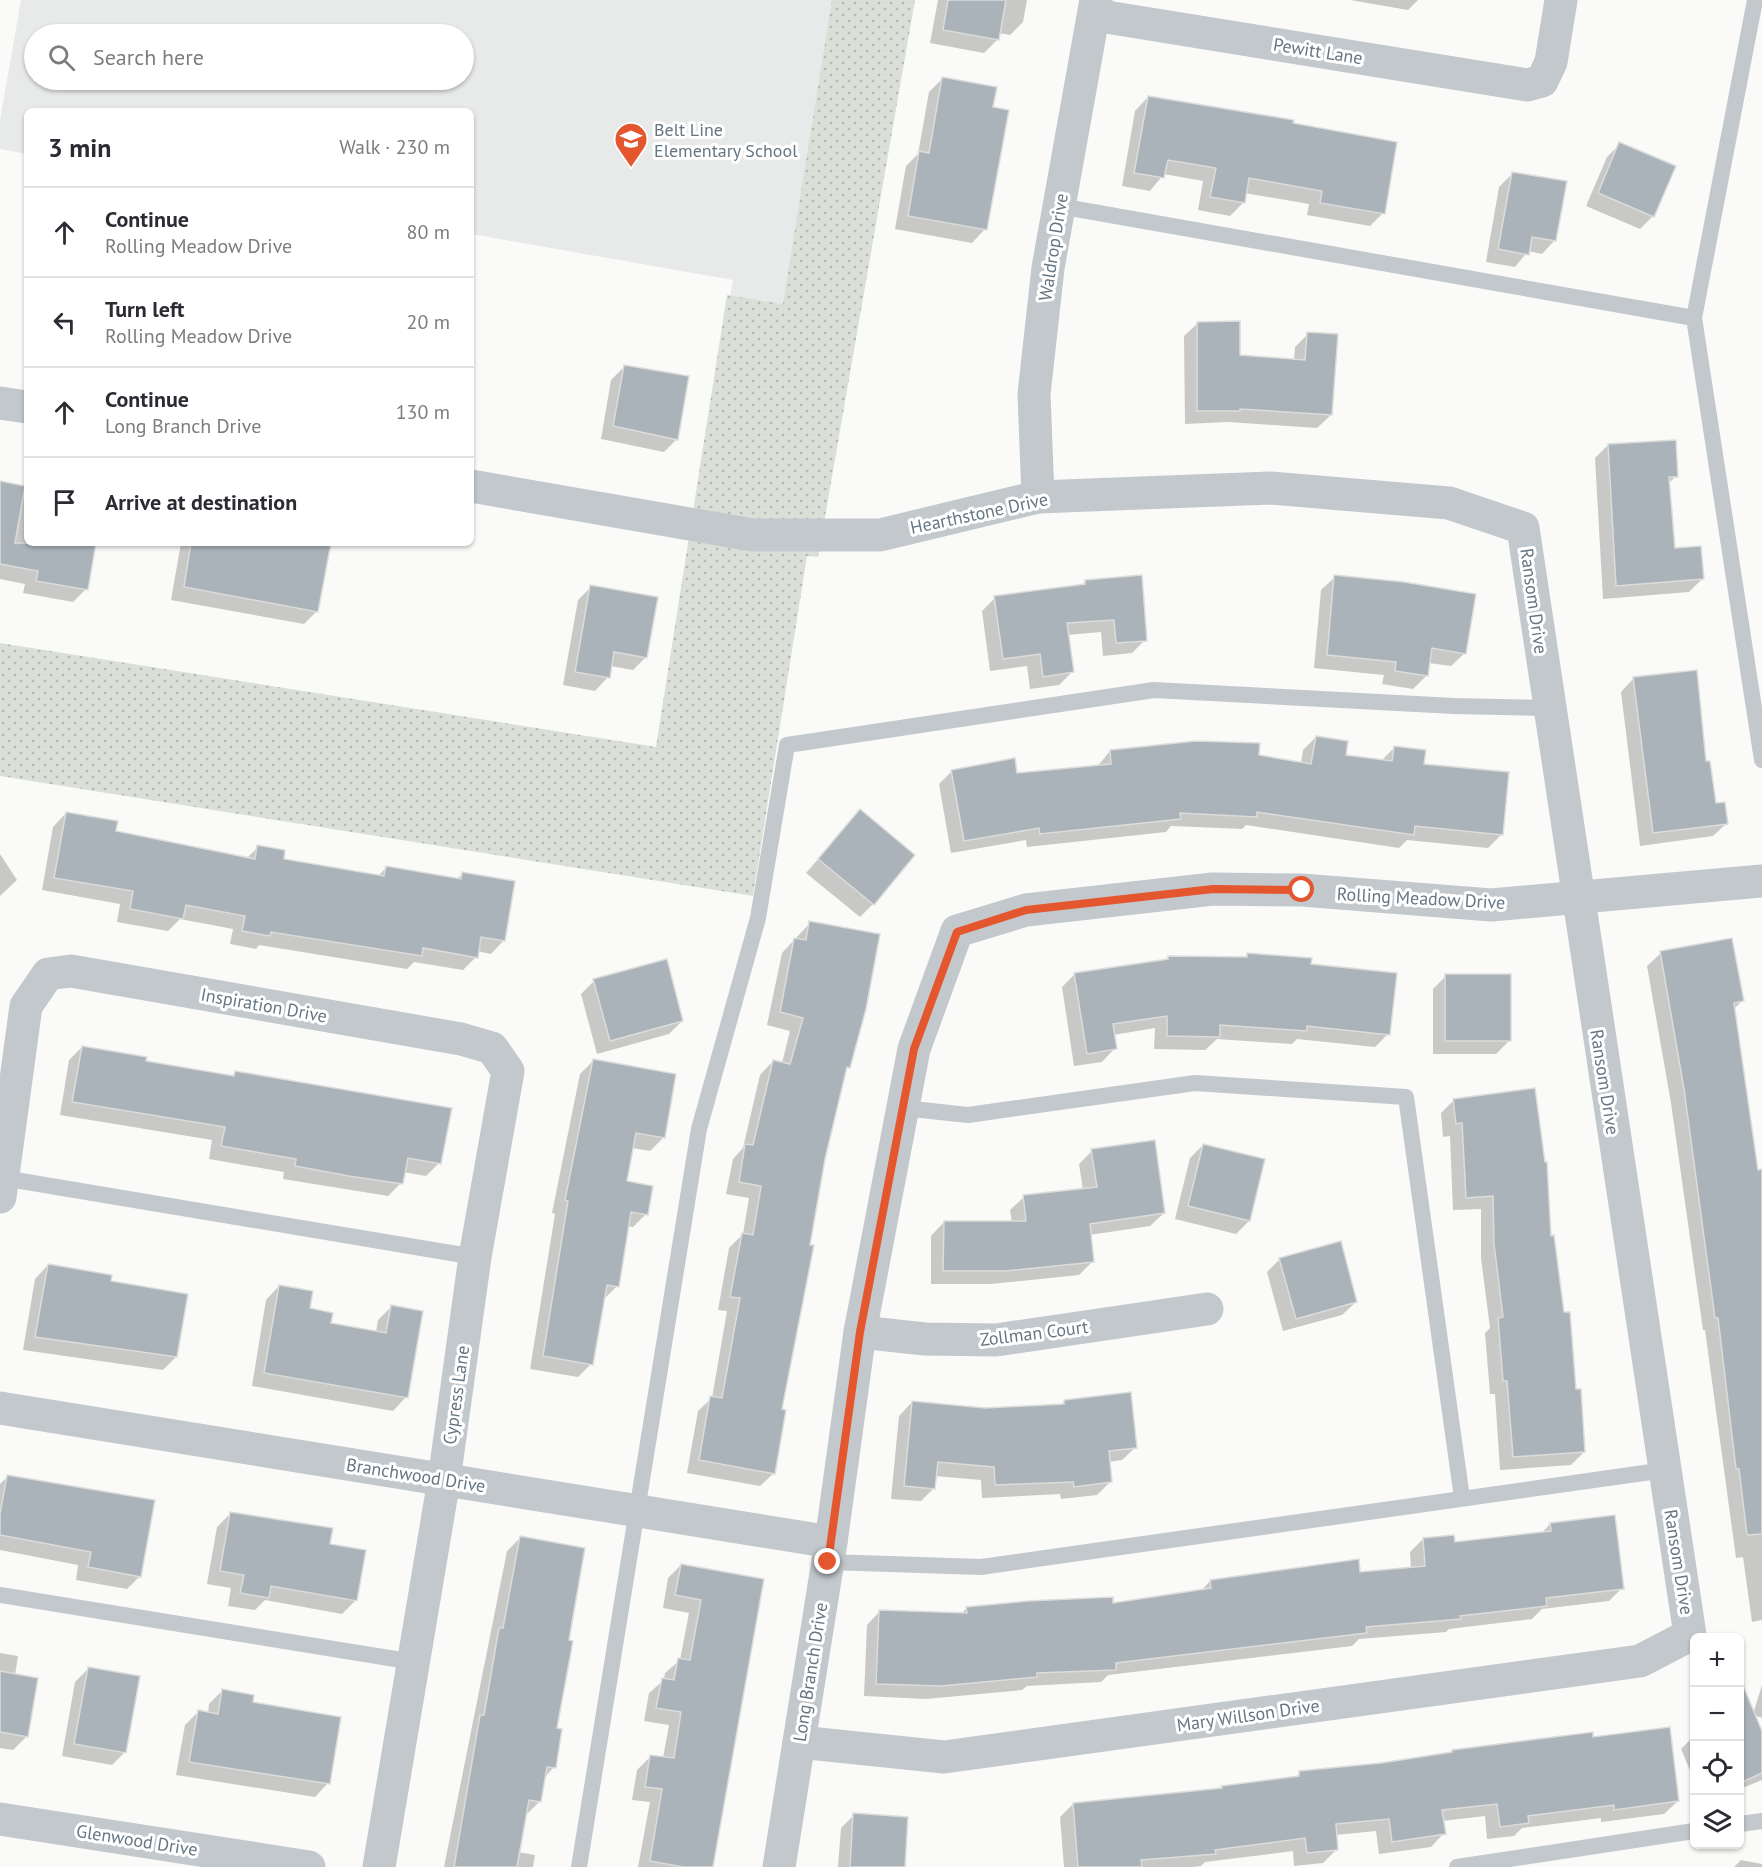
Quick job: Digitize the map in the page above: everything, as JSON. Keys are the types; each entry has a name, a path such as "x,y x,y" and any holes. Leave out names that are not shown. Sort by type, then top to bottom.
{"street":[{"name":"Pewitt Lane","path":"1095,7 1527,85 1542,81 1551,62 1561,0"},
{"name":"Waldrop Drive","path":"1038,497 1034,394 1048,268 1095,7"},
{"path":"0,403 24,407"},
{"name":"Hearthstone Drive","path":"474,487 753,535 880,535 1038,497 1270,488 1449,503 1523,528"},
{"name":"Ransom Drive","path":"1523,528 1690,1635"},
{"name":"Rolling Meadow Drive","path":"927,1017 957,932 1026,910 1213,889 1302,890 1491,905 1762,881"},
{"name":"Inspiration Drive","path":"1,1187 26,1006 48,974 71,970 461,1039 479,1046"},
{"name":"Long Branch Drive","path":"779,1867 830,1552 860,1332 914,1049 927,1017"},
{"name":"Cypress Lane","path":"380,1867 444,1480 475,1257 508,1071 492,1048 479,1046"},
{"name":"Zollman Court","path":"860,1332 925,1339 996,1340 1207,1310"},
{"name":"Branchwood Drive","path":"0,1408 637,1510 830,1552"},
{"name":"Mary Willson Drive","path":"799,1742 945,1757 1640,1661 1690,1635"},
{"name":"Glenwood Drive","path":"0,1818 181,1857 309,1867"}],"lane":[{"path":"1755,0 1694,318 1762,760"},
{"path":"1059,206 1694,318"},
{"path":"579,1867 699,1129 758,918 787,745 1154,690 1454,706 1549,708"},
{"path":"903,1108 968,1115 1195,1083 1406,1097 1462,1498"},
{"path":"1,1187 475,1257"},
{"path":"830,1552 981,1567 1665,1470"},
{"path":"0,1595 414,1662"},
{"path":"1744,1823 1762,1821"},
{"path":"1457,1867 1690,1832"}],"shaded area":[{"name":"Belt Line Elementary School","path":"21,0 865,0 779,488 699,470 733,280 474,235 474,108 24,108 24,153 0,149 0,120"},
{"path":"832,0 915,0 818,557 807,556 753,896 0,776 0,643 656,747 727,295 783,304"}],"building":[{"path":"948,0 1006,0 999,40 943,30"},
{"path":"942,77 997,87 993,107 1009,110 987,230 908,216 919,151 929,153"},
{"path":"1148,96 1294,120 1293,123 1397,142 1385,214 1320,203 1322,191 1249,178 1245,203 1210,197 1216,168 1168,160 1164,178 1134,173"},
{"path":"1619,142 1676,166 1654,217 1598,193"},
{"path":"1512,172 1567,181 1556,241 1532,237 1529,255 1498,249"},
{"path":"1240,321 1240,355 1305,360 1307,332 1338,334 1332,415 1240,409 1240,411 1197,411 1197,322"},
{"path":"624,365 689,376 678,440 613,426"},
{"path":"1676,440 1678,477 1669,477 1675,548 1701,546 1704,579 1616,586 1608,444"},
{"path":"0,481 24,486 15,543 24,543 24,546 95,546 88,590 36,581 38,571 0,564"},
{"path":"191,546 330,546 318,612 184,587"},
{"path":"1142,575 1147,641 1116,643 1114,620 1067,623 1074,672 1043,677 1040,654 1003,659 994,596 1085,584 1085,580"},
{"path":"1334,575 1404,582 1476,594 1466,654 1432,648 1428,676 1395,671 1396,662 1327,655"},
{"path":"590,585 658,597 647,658 614,652 610,678 575,672"},
{"path":"1697,670 1706,761 1710,761 1716,803 1725,802 1728,824 1653,833 1633,677"},
{"path":"1316,736 1348,741 1346,755 1392,761 1394,746 1426,750 1424,764 1509,772 1503,835 1415,826 1414,835 1257,812 1257,817 1180,813 1181,819 1040,834 1039,828 964,841 951,770 1015,758 1017,773 1111,764 1110,750 1196,741 1260,743 1259,755 1311,764"},
{"path":"860,809 915,855 874,905 818,859"},
{"path":"66,812 118,821 116,831 255,859 257,845 285,850 284,859 384,876 386,866 461,879 462,872 515,881 505,941 481,937 478,958 423,948 422,956 271,932 270,936 242,931 245,916 186,905 183,919 130,909 133,891 54,878"},
{"path":"809,921 880,934 866,1009 850,1068 847,1067 825,1159 810,1245 814,1245 782,1409 786,1410 775,1474 699,1460 710,1396 722,1398 740,1298 730,1297 742,1233 753,1235 761,1186 739,1182 745,1144 753,1145 773,1060 790,1064 803,1018 780,1012 794,938 806,940"},
{"path":"1732,938 1744,1001 1734,1003 1758,1170 1762,1169 1762,1534 1747,1535 1684,1089 1660,951"},
{"path":"1247,953 1312,958 1311,964 1397,973 1390,1035 1307,1026 1307,1031 1220,1025 1220,1037 1167,1036 1167,1016 1113,1024 1117,1049 1087,1054 1074,973 1168,959 1168,956 1247,957"},
{"path":"667,959 683,1021 610,1041 593,979"},
{"path":"1445,974 1511,974 1511,1041 1445,1041"},
{"path":"82,1046 147,1057 146,1061 234,1076 235,1071 452,1108 441,1164 408,1158 403,1184 349,1176 295,1166 296,1159 221,1146 225,1127 72,1102"},
{"path":"593,1059 676,1074 665,1138 636,1133 627,1181 653,1186 648,1215 631,1212 619,1287 607,1285 593,1365 543,1356 568,1201 565,1200"},
{"path":"1535,1088 1545,1162 1547,1162 1551,1236 1554,1235 1564,1312 1570,1312 1576,1389 1581,1389 1585,1452 1513,1457 1507,1381 1503,1381 1498,1318 1503,1317 1494,1244 1493,1196 1466,1198 1462,1123 1456,1124 1453,1099"},
{"path":"1155,1140 1165,1213 1090,1224 1094,1262 1005,1271 943,1271 944,1221 1026,1221 1023,1195 1097,1187 1091,1149"},
{"path":"1203,1144 1265,1159 1250,1221 1188,1206"},
{"path":"1341,1241 1357,1302 1296,1319 1279,1258"},
{"path":"48,1264 112,1275 111,1281 188,1294 177,1357 35,1337"},
{"path":"279,1285 313,1291 310,1308 333,1313 331,1323 386,1333 391,1305 423,1311 408,1398 264,1373"},
{"path":"1131,1392 1137,1448 1109,1451 1112,1482 1074,1487 1073,1482 995,1485 994,1467 938,1462 935,1489 904,1486 912,1401 985,1408 1064,1404 1064,1400"},
{"path":"7,1475 155,1500 141,1577 88,1567 91,1552 0,1535 0,1514"},
{"path":"230,1512 333,1528 330,1544 366,1550 357,1601 271,1586 269,1598 240,1593 244,1575 220,1571"},
{"path":"1615,1515 1624,1589 1546,1598 1547,1606 1460,1616 1461,1619 1366,1627 1367,1633 1116,1663 1116,1670 1037,1673 1037,1677 941,1686 876,1684 879,1610 967,1613 966,1607 1113,1597 1113,1603 1211,1588 1210,1580 1359,1559 1360,1572 1425,1566 1423,1538 1454,1535 1455,1542 1551,1531 1550,1523"},
{"path":"520,1536 585,1548 569,1640 573,1641 557,1728 562,1729 556,1768 547,1767 541,1802 529,1800 517,1867 454,1867 480,1715 484,1715 499,1628 503,1628"},
{"path":"681,1564 764,1579 713,1867 683,1867 650,1861 662,1789 645,1787 650,1755 674,1758 681,1712 656,1708 662,1678 674,1680 678,1658 690,1660 701,1600 675,1595"},
{"path":"88,1667 140,1676 126,1753 74,1744"},
{"path":"0,1671 38,1678 28,1737 0,1732"},
{"path":"1744,1688 1762,1731 1762,1773 1744,1781"},
{"path":"222,1689 254,1695 253,1702 341,1717 330,1784 189,1762 198,1710 218,1714"},
{"path":"1670,1727 1679,1801 1614,1810 1614,1805 1528,1816 1529,1823 1500,1827 1497,1804 1442,1810 1446,1834 1392,1842 1389,1819 1336,1824 1338,1850 1307,1853 1305,1838 1215,1850 1216,1854 1141,1860 1142,1867 1078,1867 1073,1803 1222,1788 1221,1786 1299,1776 1299,1771 1381,1763 1452,1752 1452,1750 1530,1740 1593,1732 1593,1737"},
{"path":"853,1813 908,1817 905,1867 850,1867"}],"place":[{"name":"Belt Line Elementary School","path":"631,168"}],"route":[{"path":"828,1562 860,1332 914,1049 957,932 1026,910 1213,889 1302,890"}]}
